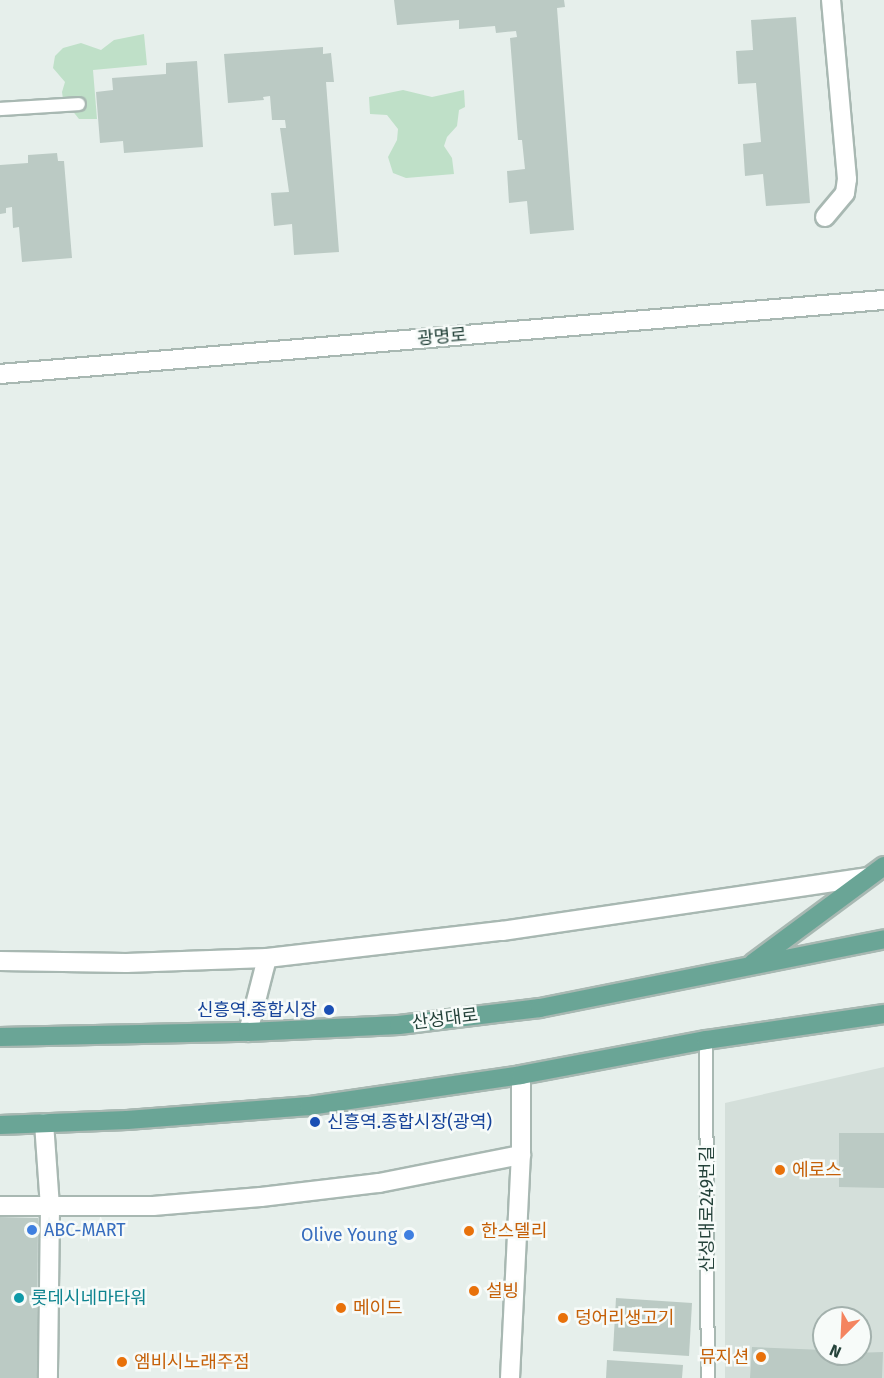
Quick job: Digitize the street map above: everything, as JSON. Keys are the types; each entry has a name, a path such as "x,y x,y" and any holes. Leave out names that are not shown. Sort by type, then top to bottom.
{"main road":[{"path":"748,966 884,866"},
{"name":"산성대로","path":"0,1037 248,1032 399,1025 540,1008 884,939"},
{"path":"0,1125 127,1120 309,1106 521,1075 706,1040 884,1014"}],"street":[{"path":"825,217 845,194 847,179 831,0"},
{"name":"광명로","path":"0,374 884,300"},
{"path":"0,961 126,963 267,958 502,931 867,877"},
{"path":"248,1032 267,958"},
{"path":"510,1378 521,1155 521,1075"},
{"path":"44,1123 50,1207 48,1378"},
{"path":"0,1206 153,1206 261,1197 379,1183 521,1155"}],"lane":[{"path":"0,109 79,104"},
{"name":"산성대로249번길","path":"706,1040 708,1378"}],"shaded area":[{"path":"884,1067 884,1378 725,1378 725,1103"}],"green space":[{"path":"144,34 147,65 93,70 97,119 79,119 63,99 62,92 65,82 53,68 55,56 63,48 81,43 101,50 114,40"},
{"path":"403,90 432,97 464,90 465,107 459,110 457,126 447,137 444,146 452,158 454,174 406,178 393,173 388,157 397,140 398,129 387,115 370,114 369,97"}],"building":[{"path":"394,0 564,0 565,7 557,8 574,230 530,234 527,201 509,203 507,171 525,169 522,140 518,140 510,38 517,37 516,31 496,33 495,26 459,29 459,20 397,25"},
{"path":"796,17 810,203 766,206 763,174 745,176 743,144 761,142 756,83 738,84 736,51 753,50 751,20"},
{"path":"323,47 323,54 331,53 334,82 326,82 339,252 294,255 292,224 274,226 271,193 289,192 280,128 286,128 285,120 272,120 270,96 263,97 264,100 228,103 224,54"},
{"path":"197,61 203,147 124,153 123,141 100,143 96,92 113,90 112,78 166,74 166,63"},
{"path":"57,153 58,161 64,161 72,258 22,262 19,227 13,228 12,207 6,208 6,213 0,214 0,165 28,163 28,155"},
{"path":"839,1133 884,1133 884,1188 839,1187"},
{"name":"롯데시네마타워","path":"0,1217 38,1218 37,1378 0,1378"},
{"path":"616,1298 692,1303 689,1356 613,1351"},
{"path":"752,1347 812,1350 812,1366 872,1366 872,1352 883,1352 882,1378 750,1378"},
{"path":"607,1360 683,1365 682,1378 606,1378"}],"place":[{"name":"신흥역.종합시장","path":"329,1010"},
{"name":"신흥역.종합시장(광역)","path":"315,1122"},
{"name":"에로스","path":"780,1170"},
{"name":"ABC-MART","path":"32,1230"},
{"name":"한스델리","path":"469,1231"},
{"name":"Olive Young","path":"409,1235"},
{"name":"설빙","path":"474,1291"},
{"name":"롯데시네마타워","path":"19,1298"},
{"name":"메이드","path":"341,1308"},
{"name":"덩어리생고기","path":"563,1318"},
{"name":"뮤지션","path":"761,1357"},
{"name":"엠비시노래주점","path":"122,1362"}]}
